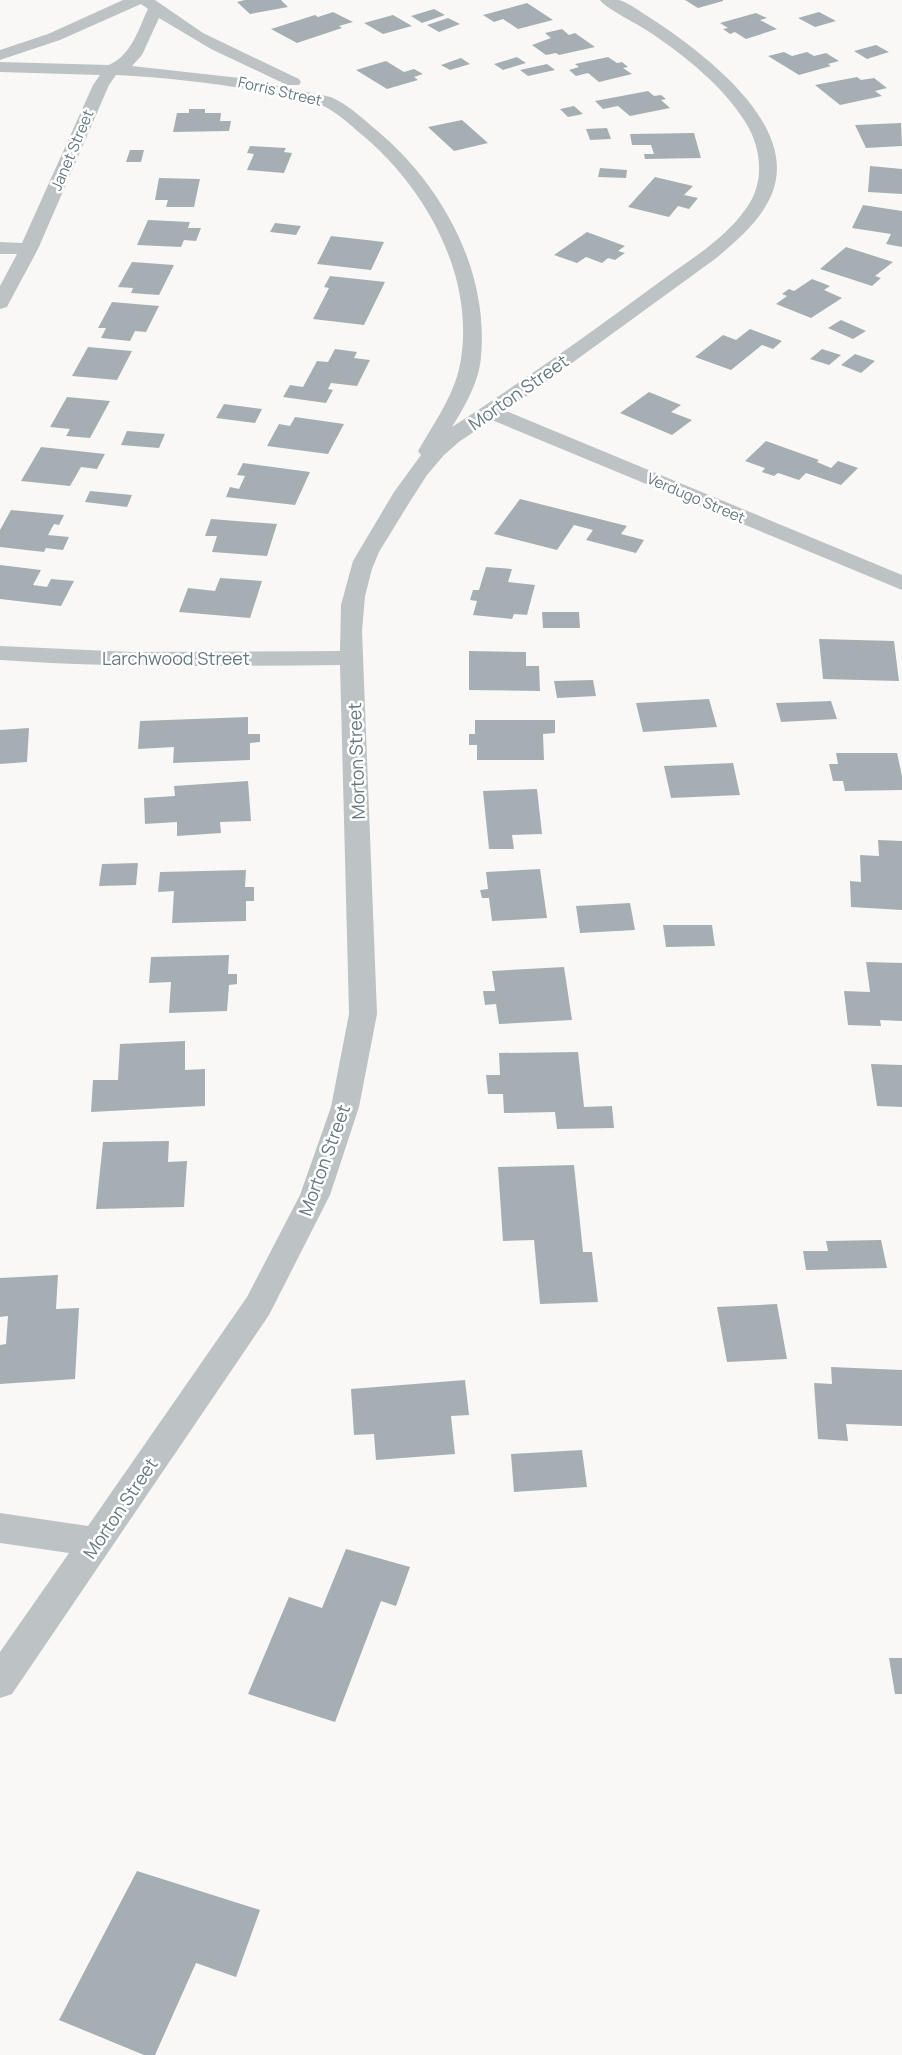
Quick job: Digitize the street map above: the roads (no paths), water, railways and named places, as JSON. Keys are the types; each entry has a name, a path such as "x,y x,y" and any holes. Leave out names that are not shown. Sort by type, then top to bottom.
{"street":[{"path":"0,55 54,38 136,0"},
{"name":"Morton Street","path":"0,1682 258,1306 315,1195 345,1107 363,1014 351,618 363,562 412,478 448,440 491,412 641,305 728,237 748,217 757,204 768,178 769,155 761,132 746,108 734,94 658,30 608,0"},
{"name":"Janet Street","path":"0,303 29,249 101,85 112,70 126,63 134,55 151,4 199,36 291,81 327,102"},
{"name":"Forris Street","path":"0,67 177,73 230,80 327,102 367,129 389,148 413,176 452,241 462,269 469,298 472,346 468,371 458,397 412,478"},
{"path":"0,248 29,249"},
{"name":"Verdugo Street","path":"491,412 902,583"},
{"name":"Larchwood Street","path":"0,653 114,658 353,658"},
{"path":"0,1528 96,1542"}]}
